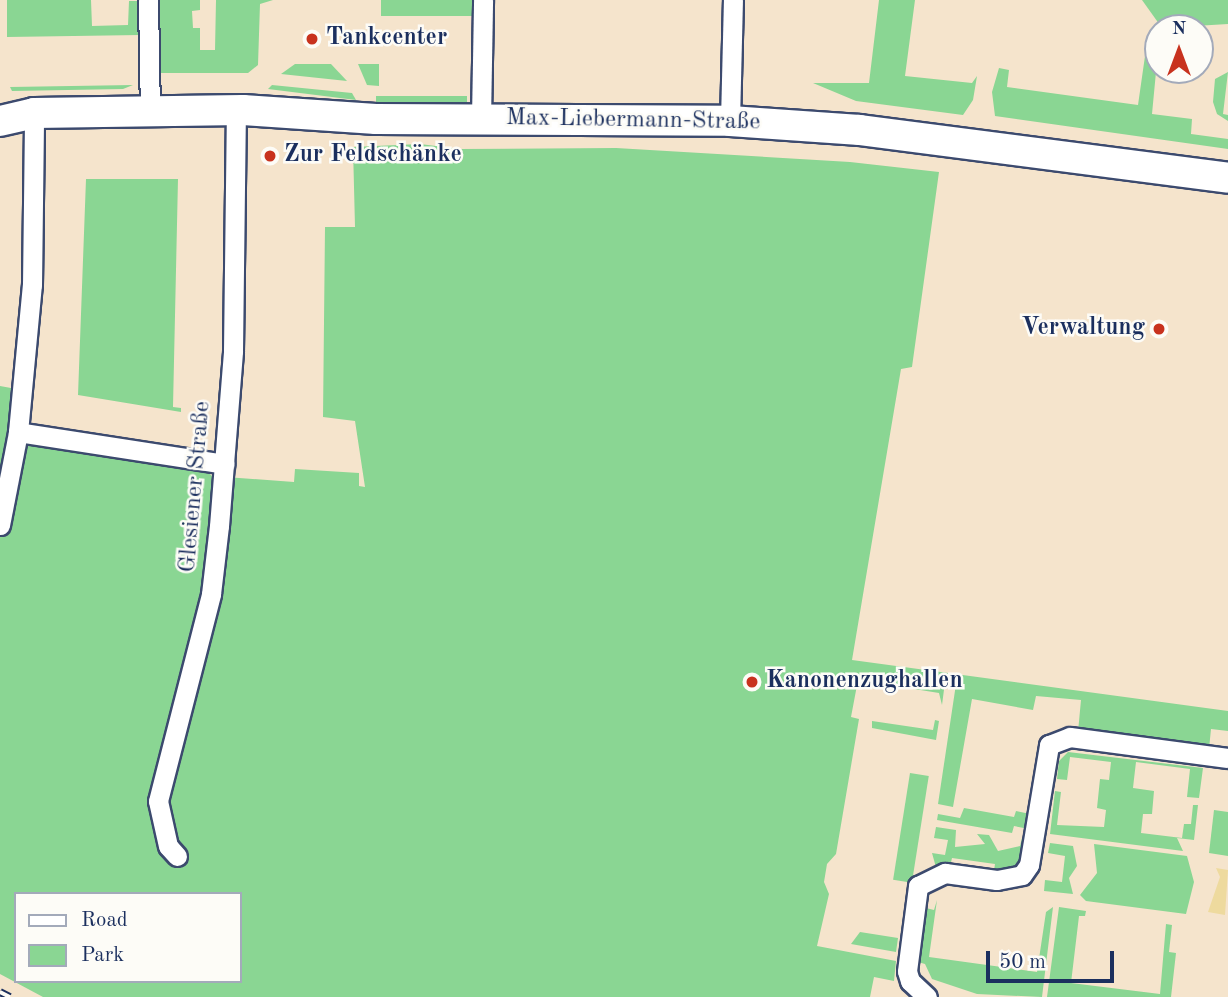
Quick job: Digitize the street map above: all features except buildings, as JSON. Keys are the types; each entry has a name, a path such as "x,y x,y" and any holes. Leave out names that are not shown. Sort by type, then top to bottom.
{"main road":[{"name":"Max-Liebermann-Straße","path":"0,100 34,113"},
{"name":"Max-Liebermann-Straße","path":"0,121 34,113 236,110 376,119 730,121 860,130 1228,178"}],"street":[{"path":"148,0 150,111"},
{"path":"481,119 483,0"},
{"path":"730,121 733,0"},
{"name":"Glesiener Straße","path":"177,856 168,846 158,801 211,594 225,464 233,351 236,110"},
{"path":"0,525 18,432 32,285 34,113"},
{"path":"18,432 225,464"},
{"path":"927,997 909,981 906,971 918,886 945,873 997,880 1022,875 1029,865 1049,745 1070,737 1228,758"}],"green space":[{"path":"7,0 91,0 92,26 128,25 129,1 140,1 140,35 7,37"},
{"path":"159,0 200,0 200,10 192,11 193,28 200,28 200,50 215,50 216,0 273,0 260,4 258,65 248,73 159,73"},
{"path":"381,0 474,0 474,16 381,16"},
{"path":"879,0 915,0 905,76 972,83 977,76 973,100 963,115 856,101 813,83 869,83"},
{"path":"1142,0 1228,0 1228,24 1214,25 1214,14 1152,14"},
{"path":"1144,63 1144,84 1155,84 1152,114 1192,119 1191,134 1228,139 1228,149 995,116 992,92 999,68 1009,70 1007,87 1138,105"},
{"path":"295,64 331,64 347,81 281,74"},
{"path":"358,64 379,64 379,86 367,85"},
{"path":"1228,72 1223,114 1228,115 1228,121 1217,114 1213,102 1215,79"},
{"path":"133,85 123,89 12,91 10,87"},
{"path":"272,85 352,93 356,100 268,89"},
{"path":"376,96 467,96 467,103 376,103"},
{"path":"420,144 460,149 616,148 850,162 939,172 912,367 901,369 852,660 1228,711 1228,731 1211,729 1209,749 1078,732 1081,700 1036,696 1033,710 972,699 953,807 938,804 956,684 945,682 942,705 939,693 858,680 851,717 859,719 836,854 827,864 824,882 829,894 817,946 896,961 894,981 874,977 870,997 43,997 17,983 242,983 242,892 14,892 14,981 0,974 0,386 11,388 8,431 202,467 212,476 294,482 295,469 359,473 359,486 365,487 355,421 323,417 325,227 355,227 353,147"},
{"path":"86,179 178,179 173,407 181,408 181,412 78,395"},
{"path":"935,720 939,721 936,740 872,728 872,721 933,730"},
{"path":"1068,752 1203,768 1199,798 1187,797 1190,769 1136,762 1133,788 1154,791 1152,814 1143,814 1141,833 1182,838 1184,824 1191,824 1193,805 1198,805 1194,840 1177,838 1183,851 1050,834 1055,791 1061,792 1057,825 1104,827 1106,810 1097,808 1100,779 1109,780 1111,762 1070,757 1067,780 1057,779 1059,761"},
{"path":"910,773 929,776 912,883 893,880"},
{"path":"964,808 1014,817 1016,811 1030,814 1029,829 1014,826 1012,833 937,820 938,814 960,818"},
{"path":"1214,810 1228,812 1228,856 1209,853"},
{"path":"936,827 956,830 955,847 985,844 977,834 989,835 998,851 1020,846 1022,838 1027,839 1018,870 993,877 995,864 952,858 949,871 937,871 932,853 945,855 948,840 934,838"},
{"path":"1050,843 1073,846 1077,866 1069,878 1073,894 1044,891 1045,880 1062,882 1065,856 1048,853"},
{"path":"1094,844 1187,856 1194,882 1186,914 1086,901 1080,895 1097,873"},
{"path":"937,900 929,957 1037,972 1046,912 1053,907 1042,997 977,994 932,979 925,964 918,962 926,908 934,910"},
{"path":"1059,907 1086,911 1085,916 1079,916 1071,983 1160,994 1166,924 1172,925 1169,952 1176,953 1171,997 1047,997"},
{"path":"860,932 898,938 896,952 851,944"}],"sand":[{"path":"1216,868 1228,870 1225,915 1208,912 1220,877"}],"railway":[{"path":"0,992 10,997"}],"place":[{"name":"Tankcenter","path":"312,39"},
{"name":"Zur Feldschänke","path":"270,156"},
{"name":"Verwaltung","path":"1159,329"},
{"name":"Kanonenzughallen","path":"752,682"}]}
